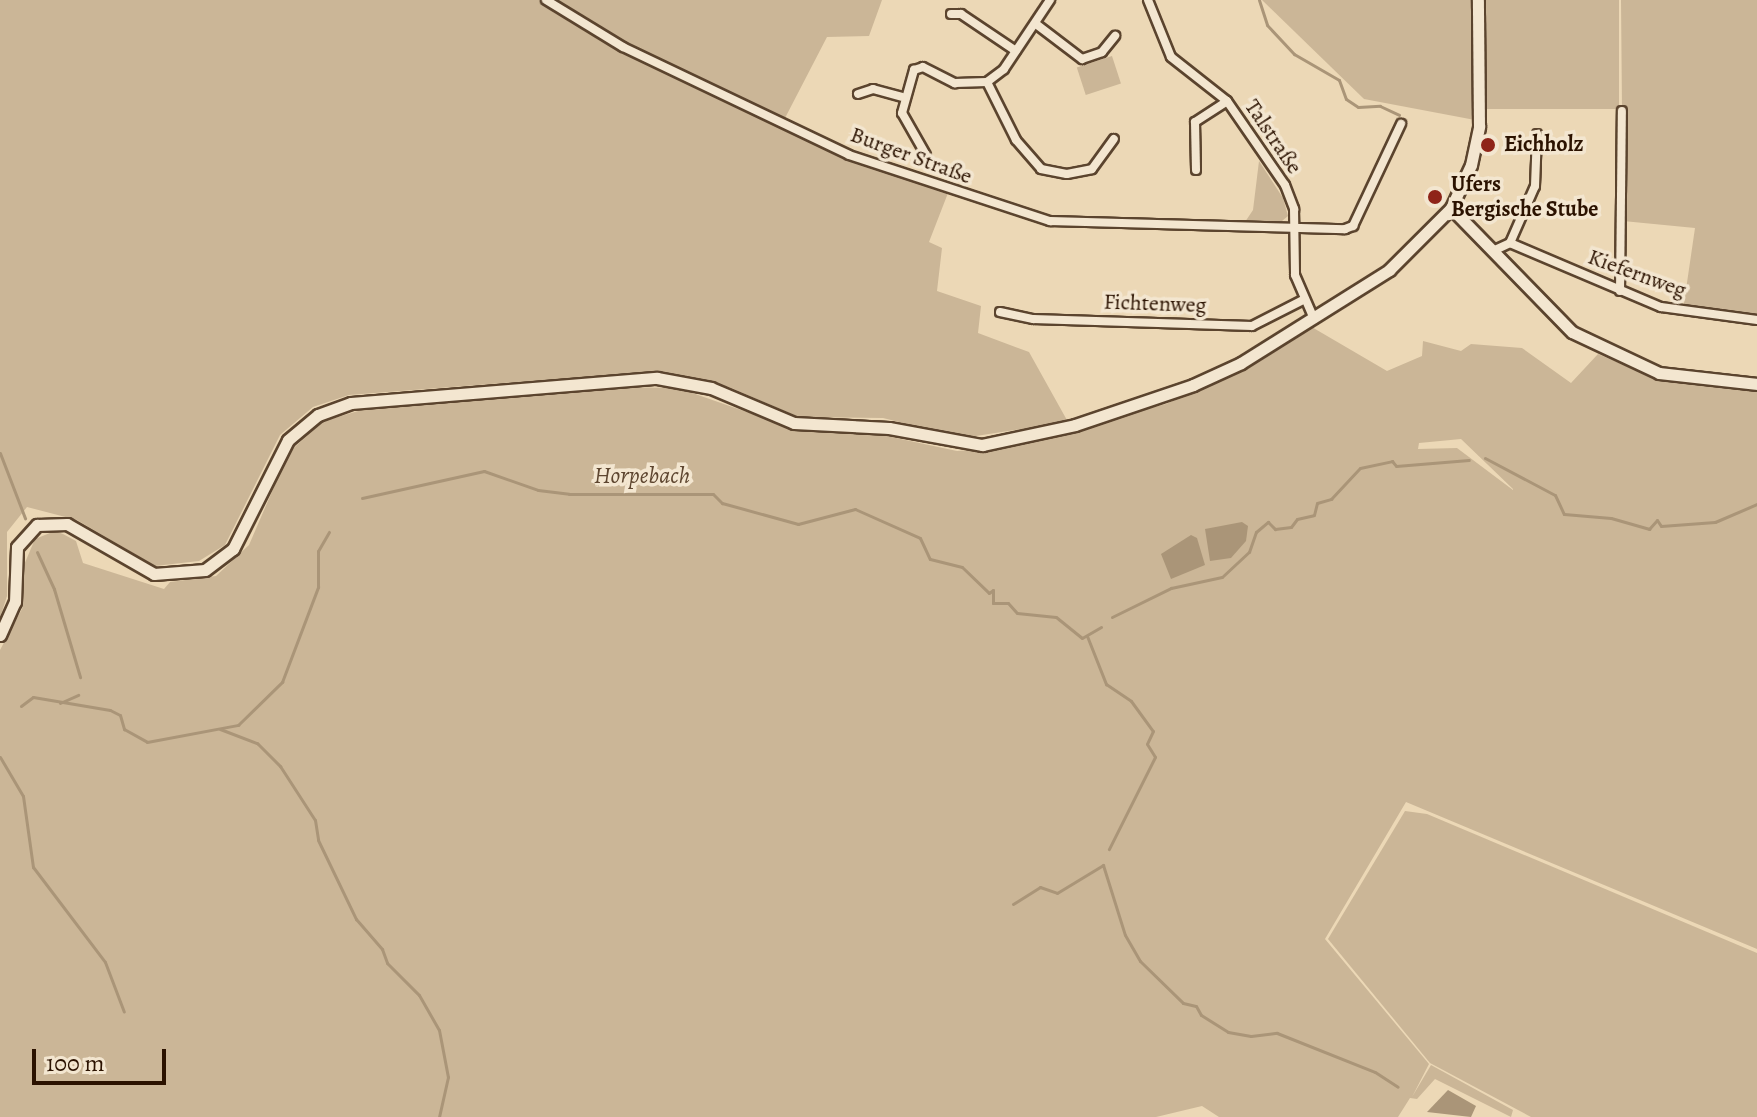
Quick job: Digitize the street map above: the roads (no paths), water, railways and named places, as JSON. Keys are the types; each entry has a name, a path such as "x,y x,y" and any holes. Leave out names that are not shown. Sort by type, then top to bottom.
{"street":[{"name":"Burger Straße","path":"546,0 623,47 849,155 999,206 1050,221 1296,229"},
{"path":"926,155 904,124 902,97 918,67 955,83 987,82 1016,51 1050,0"},
{"name":"Talstraße","path":"1148,0 1171,57 1227,101 1285,185 1296,229 1295,275 1303,300 1314,319"},
{"path":"0,635 15,602 17,547 37,525 67,524 154,574 205,570 233,549 288,440 318,415 351,403 657,378 711,388 794,423 889,428 982,445 1038,435 1161,398 1277,341 1389,270 1451,208 1471,165 1479,126 1478,0"},
{"path":"951,14 961,14 1016,51"},
{"path":"1036,24 1082,59 1102,52 1115,36"},
{"path":"987,82 1016,140 1041,169 1067,174 1092,169 1114,139"},
{"path":"858,94 873,89 902,97"},
{"path":"1196,170 1195,122 1227,101"},
{"path":"1620,291 1622,111"},
{"path":"1296,229 1353,226 1401,124"},
{"path":"1495,250 1510,243 1535,186 1537,134"},
{"path":"1451,208 1495,250 1529,293 1572,332 1612,354 1659,373 1757,384"},
{"name":"Kiefernweg","path":"1510,243 1661,307 1757,320"},
{"name":"Fichtenweg","path":"1000,312 1033,319 1252,326 1303,300"}],"waterway":[{"path":"1259,0 1267,25 1294,54 1339,80 1346,99 1358,107 1380,106 1399,115"},
{"path":"0,453 25,518"},
{"name":"Horpebach","path":"1485,458 1555,495 1564,514 1611,518 1649,529 1657,520 1661,526 1715,522 1757,504"},
{"name":"Horpebach","path":"1112,617 1171,588 1222,577 1249,552 1256,532 1268,522 1275,529 1291,527 1297,519 1314,515 1317,503 1331,499 1360,468 1392,461 1396,466 1469,460"},
{"name":"Horpebach","path":"362,498 484,471 538,490 569,494 713,494 722,503 798,524 855,509 920,538 930,559 962,567 989,593 993,590 993,603 1008,603 1017,613 1056,617 1082,638 1101,627"},
{"name":"Horpebach","path":"21,706 33,697 110,710 120,715 124,729 147,742 238,725 282,682 318,587 318,551 329,532"},
{"path":"37,552 54,589 80,677"},
{"path":"1087,636 1106,684 1131,701 1153,731 1147,744 1155,757 1109,849"},
{"path":"60,703 78,695"},
{"path":"220,729 257,743 280,766 315,820 318,840 356,919 382,949 387,963 419,995 439,1030 448,1077 439,1117"},
{"path":"0,757 23,796 33,867 105,962 124,1012"},
{"path":"1013,904 1040,887 1057,893 1103,865 1125,935 1140,961 1183,1003 1196,1006 1201,1015 1228,1032 1251,1036 1277,1033 1375,1072 1398,1087"}],"place":[{"name":"Eichholz","path":"1488,145"},
{"name":"Ufers Bergische Stube","path":"1435,197"}]}
